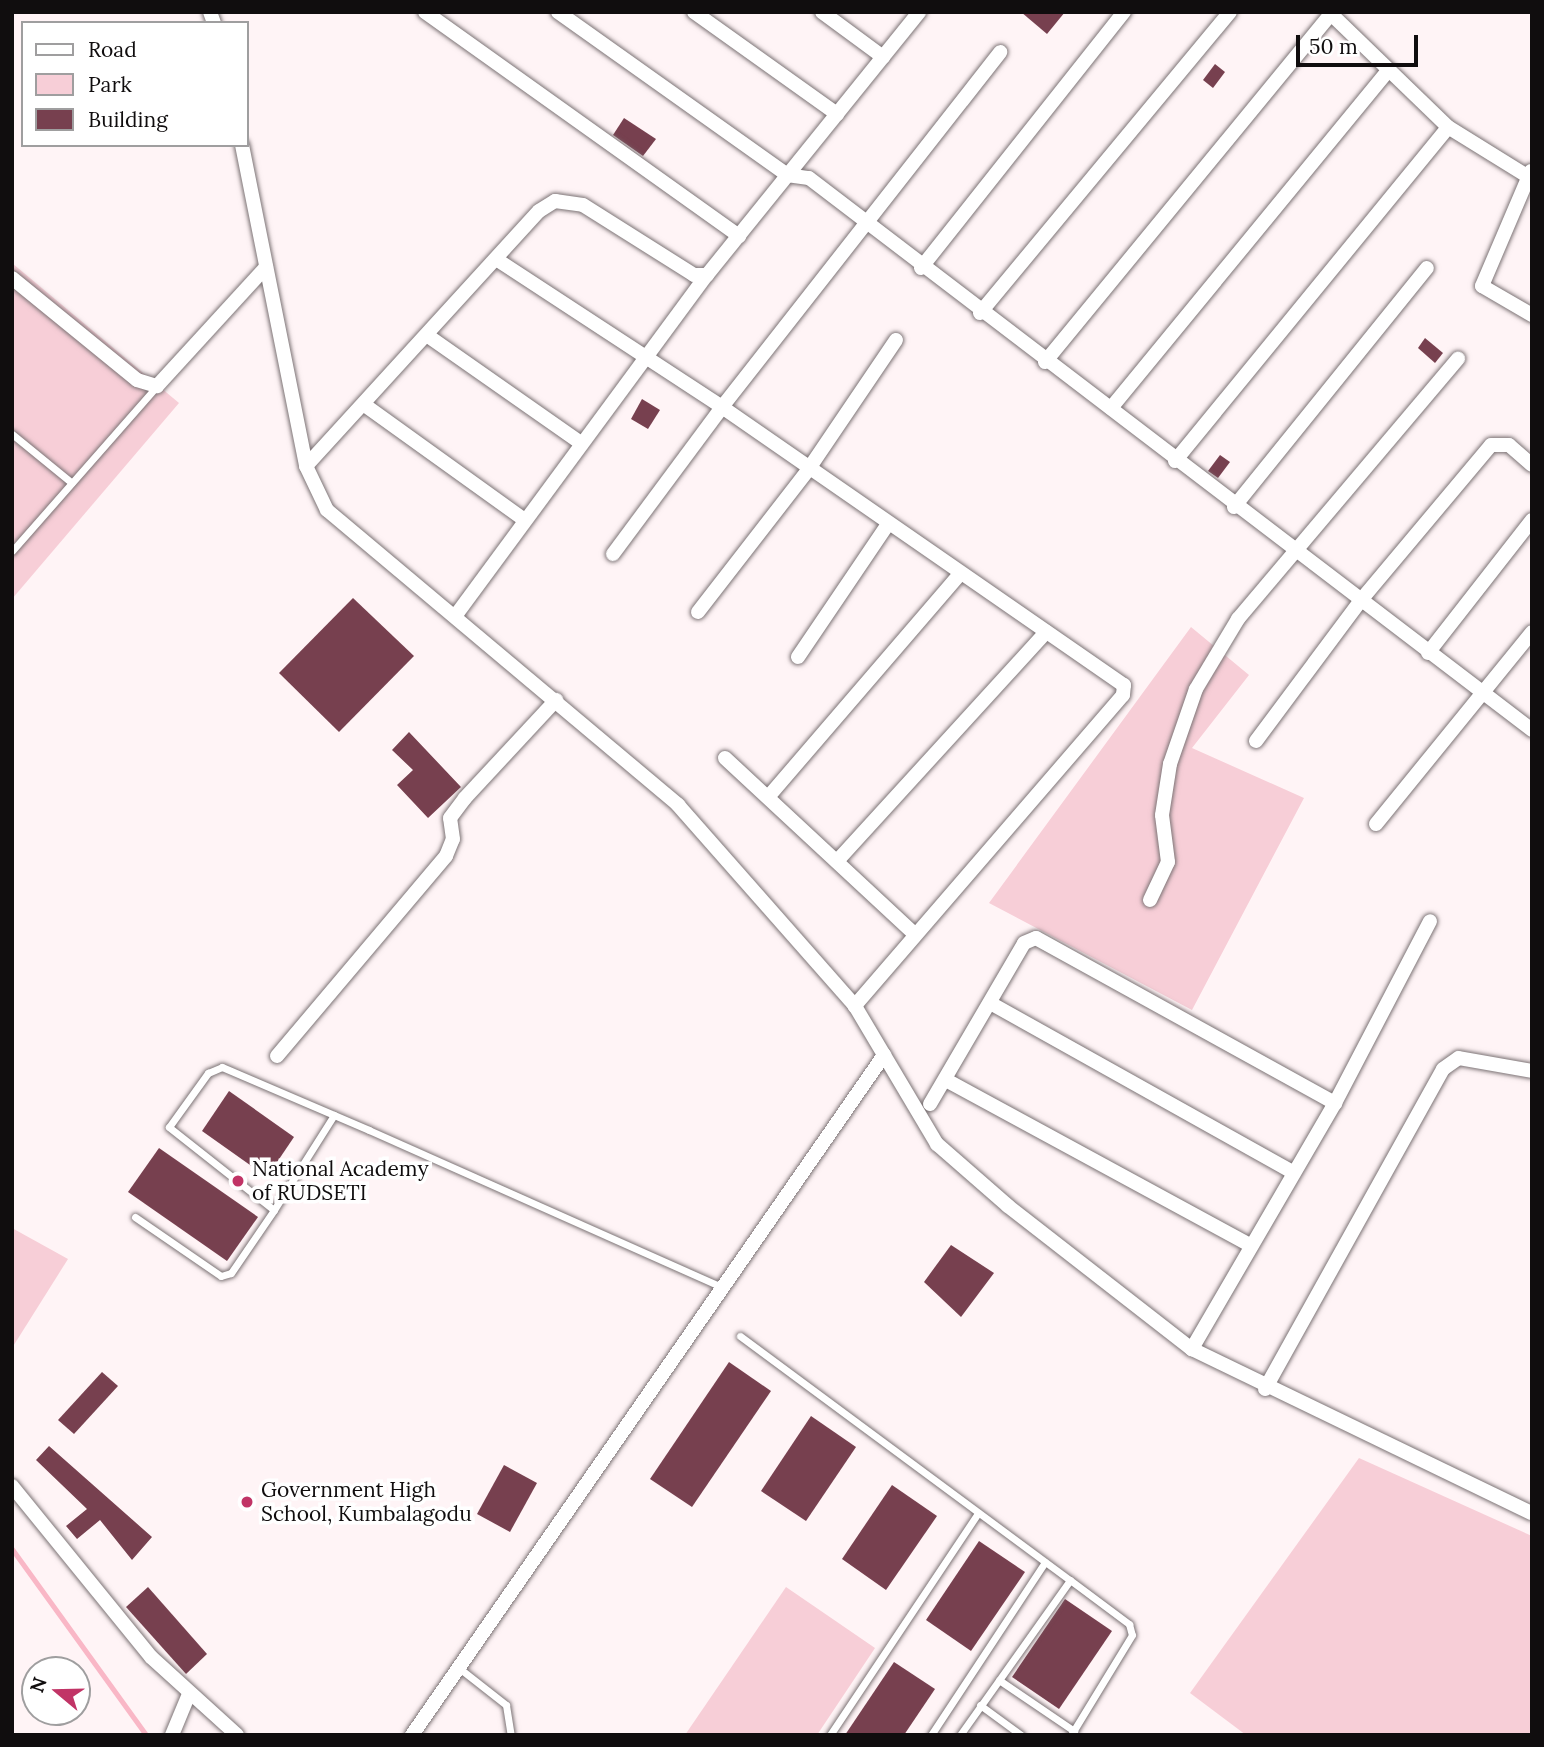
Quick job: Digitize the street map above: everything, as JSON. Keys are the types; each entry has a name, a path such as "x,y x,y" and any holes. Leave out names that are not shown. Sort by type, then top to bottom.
{"street":[{"path":"425,12 738,236"},
{"path":"558,12 787,175 809,178 980,313 1111,408 1293,554 1532,730"},
{"path":"694,12 837,114"},
{"path":"822,12 883,57"},
{"path":"456,615 523,519 707,275 919,12"},
{"path":"921,268 1124,12"},
{"path":"980,313 1230,12"},
{"path":"1045,362 1330,13 1448,127 1531,175 1482,286 1532,315"},
{"path":"612,554 863,221 1000,52"},
{"path":"1111,408 1389,70"},
{"path":"1175,461 1448,127"},
{"path":"242,147 306,466 327,510 456,615 678,805 855,1006 937,1144 1192,1349 1265,1389 1532,1513"},
{"path":"306,466 366,406 539,211 569,200 694,275 707,275"},
{"path":"496,259 722,407 959,575 1124,685 1123,695 913,933 855,1006"},
{"path":"12,278 137,380 157,386 266,267"},
{"path":"1234,507 1427,268"},
{"path":"428,336 581,443"},
{"path":"698,612 808,470 895,340"},
{"path":"1150,900 1168,862 1162,814 1170,764 1196,689 1238,619 1458,359"},
{"path":"366,406 523,519"},
{"path":"1256,741 1359,602 1491,445 1509,445 1532,465"},
{"path":"1428,653 1532,520"},
{"path":"799,657 888,524"},
{"path":"769,796 959,575"},
{"path":"838,860 1045,632"},
{"path":"1376,824 1532,632"},
{"path":"276,1056 446,856 450,818 465,798 556,700"},
{"path":"725,758 838,860 913,933"},
{"path":"1192,1349 1292,1172 1335,1103 1430,921"},
{"path":"930,1104 992,1004 1024,943 1036,938 1335,1103"},
{"path":"992,1004 1292,1172"},
{"path":"412,1735 884,1055"},
{"path":"1265,1389 1443,1069 1459,1058 1532,1071"},
{"path":"946,1080 1250,1245"},
{"path":"12,1486 151,1657 236,1735"},
{"path":"172,1735 182,1723 189,1694"}],"lane":[{"path":"12,551 157,386"},
{"path":"12,435 72,483"},
{"path":"274,1210 169,1127 208,1073 222,1067 722,1287"},
{"path":"135,1217 221,1276 231,1273 334,1115"},
{"path":"740,1336 1129,1624 1132,1635 1072,1733 999,1680"},
{"path":"830,1735 978,1513"},
{"path":"931,1735 1045,1562"},
{"path":"960,1735 1070,1580"},
{"path":"458,1668 506,1705 511,1735"},
{"path":"980,1705 1021,1735"}],"green space":[{"path":"12,263 179,403 12,599"},
{"path":"1191,627 1249,675 1192,748 1304,798 1192,1010 989,903"},
{"path":"12,1228 68,1259 12,1348"},
{"path":"1359,1458 1532,1536 1532,1735 1246,1735 1190,1693"},
{"path":"786,1587 875,1648 817,1735 685,1735"}],"building":[{"path":"1021,12 1065,12 1047,34"},
{"path":"1215,64 1225,72 1213,88 1203,80"},
{"path":"624,118 656,139 643,156 613,135"},
{"path":"1425,338 1443,353 1435,363 1418,348"},
{"path":"642,399 660,410 648,429 631,419"},
{"path":"1220,455 1230,462 1218,478 1208,471"},
{"path":"353,598 414,656 339,732 279,673"},
{"path":"409,732 461,787 428,818 397,785 413,770 392,750"},
{"path":"229,1091 294,1137 267,1177 202,1131"},
{"path":"159,1148 258,1217 227,1261 128,1192"},
{"path":"951,1245 994,1273 961,1317 924,1282"},
{"path":"729,1362 771,1391 692,1507 650,1479"},
{"path":"102,1372 118,1386 74,1434 58,1420"},
{"path":"811,1416 856,1447 806,1521 761,1491"},
{"path":"49,1446 152,1537 132,1560 100,1520 77,1539 66,1526 87,1509 36,1460"},
{"path":"504,1465 537,1483 510,1532 477,1514"},
{"path":"892,1485 937,1516 886,1590 842,1559"},
{"path":"979,1541 1025,1572 971,1651 926,1620"},
{"path":"148,1587 207,1654 186,1674 126,1607"},
{"path":"1065,1599 1112,1631 1059,1709 1012,1677"},
{"path":"894,1662 935,1689 904,1735 845,1735"}],"waterway":[{"path":"12,1549 146,1735"}],"place":[{"name":"National Academy of RUDSETI","path":"238,1181"},
{"name":"Government High School, Kumbalagodu","path":"247,1502"}]}
